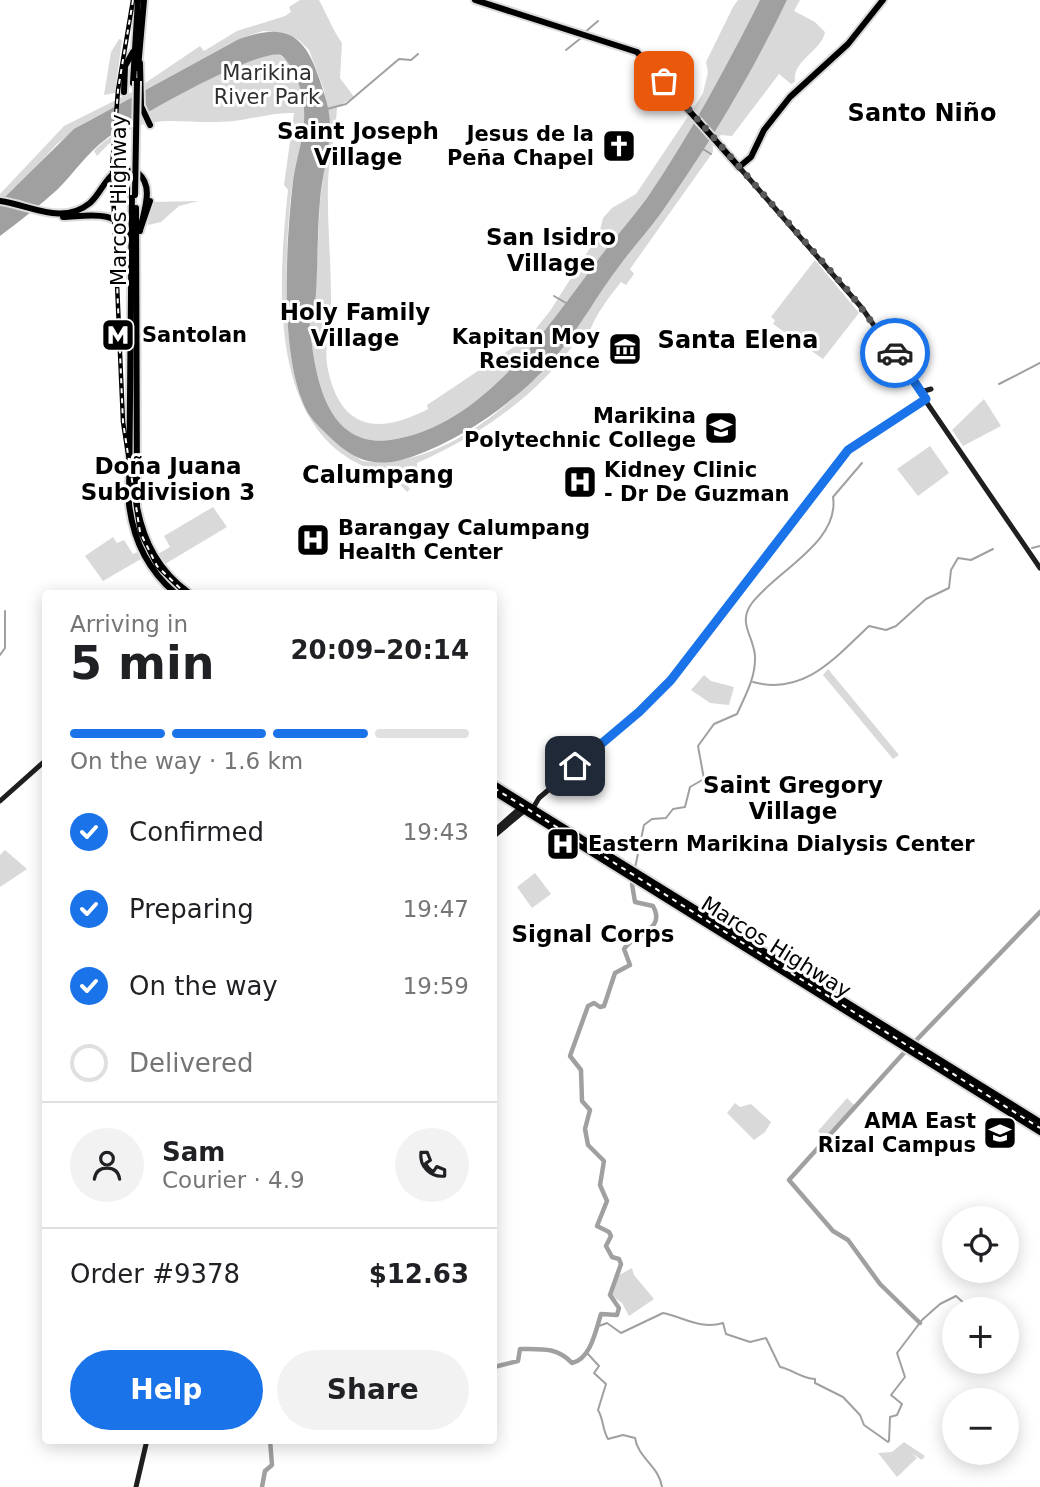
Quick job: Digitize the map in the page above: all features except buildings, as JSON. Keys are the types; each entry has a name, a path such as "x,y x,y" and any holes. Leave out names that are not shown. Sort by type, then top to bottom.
{"main road":[{"name":"Marcos Highway","path":"137,81 134,51 138,0"},
{"name":"Marcos Highway","path":"144,0 138,58 130,243 133,447 140,521 161,573 173,590"},
{"path":"475,0 635,50 850,293 921,391 1040,568"},
{"path":"737,165 751,157 777,112 851,40 883,0"},
{"path":"124,92 125,66 134,51"},
{"path":"137,81 141,106 150,125"},
{"path":"0,203 65,214 88,204 117,172 130,171"},
{"path":"138,173 146,180 148,189 138,236"},
{"name":"Marcos Highway","path":"133,447 138,236 134,195"},
{"path":"140,228 146,221 150,201"},
{"path":"0,203 52,217 114,216 126,232 130,243"},
{"path":"102,218 116,222 126,232"},
{"path":"921,391 931,390"},
{"path":"497,831 639,712 671,680 851,448 926,399"},
{"path":"918,405 936,415"},
{"name":"Marcos Highway","path":"161,573 184,590"},
{"path":"0,802 42,764"},
{"path":"533,808 536,801 570,770"},
{"name":"Marcos Highway","path":"497,787 520,810"},
{"name":"Marcos Highway","path":"497,794 908,1050 1040,1128"},
{"name":"Marcos Highway","path":"520,810 533,808 914,1044 987,1095"},
{"path":"595,855 622,868 623,865 602,851"},
{"path":"631,878 633,870"},
{"path":"740,946 744,939"},
{"name":"Marcos Highway","path":"1000,1103 1032,1127 1040,1128"},
{"path":"134,1487 144,1444"}],"green space":[{"path":"300,0 319,0 342,43 340,78 354,97 337,107 329,173 331,300 326,352 328,370 334,390 352,416 364,422 378,424 410,417 428,409 427,405 530,336 550,311 599,234 603,218 612,208 636,194 703,93 708,72 706,62 733,7 738,0 760,0 706,101 662,175 641,206 533,344 482,396 454,416 423,431 390,440 367,439 349,431 335,417 318,378 309,315 315,307 320,201 330,124 324,90 309,50 299,40 285,33 263,31 239,39 83,124 57,144 16,189 0,202 0,194 64,126 132,92 200,46 204,51 237,31 285,16 291,12 289,7"},
{"name":"Marikina River Park","path":"787,0 800,0 794,11 815,22 825,32 818,45 798,68 795,82 791,84 779,74 732,136 721,135 713,143 713,152 630,269 634,274 626,285 621,282 600,311 586,344 577,340 544,379 484,427 417,463 417,476 402,477 410,489 407,492 387,470 361,465 328,441 307,413 293,379 285,341 282,262 288,190 284,185 294,113 234,121 161,121 145,124 130,129 97,156 94,151 107,139 153,109 210,78 260,57 277,53 283,57 298,80 306,114 303,142 292,187 287,269 289,334 298,390 307,410 318,424 362,461 392,461 422,454 478,426 504,406 550,362 672,197 704,149 761,51"},
{"path":"119,39 122,40 115,93 104,95 111,52"},
{"path":"199,201 179,206 161,222 148,225 150,202"},
{"path":"815,260 859,313 823,359 773,324 775,320 771,317"},
{"path":"984,399 1001,426 963,446 952,430"},
{"path":"930,446 949,473 918,496 897,469"},
{"path":"213,507 227,527 165,564 158,554 170,547 164,536"},
{"path":"113,537 117,543 124,540 133,554 137,552 141,559 103,581 85,556"},
{"path":"828,669 899,755 893,759 823,675"},
{"path":"704,675 711,681 734,687 729,705 710,703 691,690"},
{"path":"5,850 27,869 0,887 0,855"},
{"path":"535,873 551,894 532,908 517,887"},
{"path":"847,1098 857,1108 827,1141 818,1131"},
{"path":"735,1103 740,1107 751,1104 771,1122 765,1132 754,1140 727,1113"},
{"path":"632,1268 634,1275 654,1299 629,1316 622,1303 612,1296 619,1275"},
{"path":"904,1442 925,1456 922,1460 911,1453 917,1458 897,1477 878,1453 892,1452"}],"shaded area":[{"path":"760,0 787,0 729,109 661,213 625,258 557,355 510,401 473,427 434,448 402,460 371,462 343,449 311,417 299,391 292,365 287,273 292,190 303,134 304,108 296,77 281,55 268,56 221,74 119,130 93,150 58,189 0,236 0,202 74,129 239,39 269,32 281,32 291,36 307,51 313,63 325,95 330,119 320,200 315,307 309,315 318,378 325,399 335,417 349,431 367,439 390,440 423,431 454,416 482,396 509,371 556,316 662,175 706,101"}],"waterway":[{"path":"584,33 598,21"},
{"path":"566,50 581,38"},
{"path":"327,109 346,104 399,59 411,60 418,54"},
{"path":"703,149 711,154"},
{"path":"554,296 566,303"},
{"path":"999,384 1040,363"},
{"path":"635,868 644,825 652,819 666,818 673,809 685,807 690,787 704,779 698,746 714,724 737,714 746,694 755,659 746,624 752,603 817,542 833,513 833,497 862,463"},
{"path":"1032,548 1040,546"},
{"path":"753,682 788,684 803,679 831,661 869,626 886,630 896,626 926,599 949,588 951,570 958,558 971,560 993,549"},
{"path":"0,655 5,648 5,611"},
{"path":"497,1366 518,1361 520,1349 549,1350 561,1354 572,1363 584,1356 588,1350 601,1314 617,1315 619,1308 610,1295 621,1264 619,1259 612,1257 606,1246 611,1236 609,1232 597,1226 607,1201 600,1185 604,1161 588,1145 585,1129 590,1110 582,1101 581,1070 570,1056 588,1006 594,1003 600,1007 604,1006 615,973 630,965 624,949 656,921 653,906 635,902 632,884"},
{"path":"920,1323 880,1284 848,1240 833,1231 789,1180 901,1056 1040,912"},
{"path":"889,1441 890,1417 897,1415 902,1404 891,1395 905,1377 897,1353 922,1320 942,1303"},
{"path":"599,1326 607,1323 621,1333 663,1313 700,1324 723,1323 726,1334 750,1342 766,1338 780,1367 815,1379 815,1383 843,1397 860,1415 864,1425 888,1442"},
{"path":"587,1353 599,1366 594,1373 606,1384 598,1410 608,1439 623,1435 635,1438 640,1451 657,1473 662,1487"},
{"path":"262,1487 265,1471 272,1465 270,1444"}],"railway":[{"path":"133,0 118,90 112,168 123,422 140,532 157,566 182,590"},
{"path":"497,790 1040,1128"}],"way so far":[{"path":"664,81 850,293 895,353"}],"place":[{"name":"Jesus de la Peña Chapel","path":"619,146"},
{"name":"Santolan","path":"118,335"},
{"name":"Kapitan Moy Residence","path":"625,349"},
{"name":"Marikina Polytechnic College","path":"721,428"},
{"name":"Kidney Clinic - Dr De Guzman","path":"580,482"},
{"name":"Barangay Calumpang Health Center","path":"313,540"},
{"name":"Eastern Marikina Dialysis Center","path":"563,844"},
{"name":"AMA East Rizal Campus","path":"1000,1133"}],"district":[{"name":"Santo Niño","path":"922,113"},
{"name":"Saint Joseph Village","path":"358,144"},
{"name":"San Isidro Village","path":"551,250"},
{"name":"Holy Family Village","path":"355,325"},
{"name":"Santa Elena","path":"738,340"},
{"name":"Calumpang","path":"378,475"},
{"name":"Doña Juana Subdivision 3","path":"168,479"},
{"name":"Saint Gregory Village","path":"793,798"},
{"name":"Signal Corps","path":"593,934"}],"route":[{"path":"575,766 639,712 671,680 855,443 886,427 926,399 895,353"}]}
